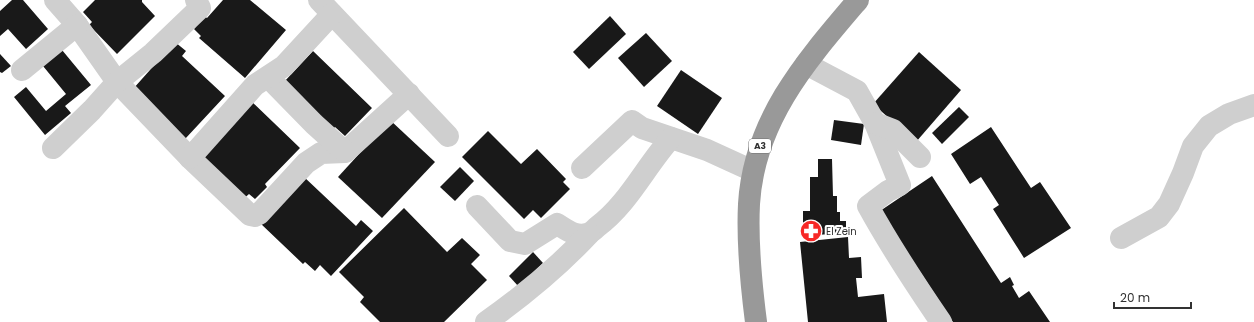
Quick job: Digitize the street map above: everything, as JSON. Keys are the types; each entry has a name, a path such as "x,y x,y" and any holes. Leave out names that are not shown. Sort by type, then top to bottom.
{"highway":[{"name":"A3","path":"756,322 748,243 749,204 753,171 763,138 777,108 816,49 858,0"}],"street":[{"path":"55,0 77,25 117,82 190,158 250,215 255,216 259,214 306,163 321,153 345,152 409,94"},
{"path":"53,148 92,110 117,82 153,53 201,3"},
{"path":"190,158 255,85 284,66 326,7 448,136"},
{"path":"22,70 77,25"},
{"path":"806,64 857,91 875,123 900,186 888,191 868,206 881,231 916,286 942,322"},
{"path":"268,77 314,124 345,152"},
{"path":"1121,238 1158,217 1168,204 1183,173 1193,146 1209,126 1229,114 1254,105"},
{"path":"582,168 632,121 642,128 707,150 753,171"},
{"path":"875,123 893,130 920,157"},
{"path":"486,322 506,308 569,256 589,234 609,218 632,192 671,138"},
{"path":"477,206 510,241 525,244 556,224 576,235 589,234"}],"building":[{"path":"12,0 23,0 48,29 26,49 8,29 0,36 0,11"},
{"path":"95,0 142,0 142,2 155,16 117,54 89,25 92,22 83,12"},
{"path":"223,0 250,0 286,30 245,78 199,38 201,36 194,29 204,16 207,18"},
{"path":"610,16 626,34 589,69 573,52"},
{"path":"646,33 672,61 644,87 618,58"},
{"path":"175,42 186,51 182,56 225,96 185,139 133,89"},
{"path":"62,50 91,85 65,106 71,113 45,135 14,97 26,87 46,111 66,94 43,66"},
{"path":"313,51 372,108 345,136 335,127 332,130 283,83"},
{"path":"919,52 961,90 916,142 873,104"},
{"path":"0,54 11,66 2,73 0,72"},
{"path":"681,70 722,98 698,134 657,106"},
{"path":"250,100 300,148 265,184 267,187 255,199 249,194 240,202 199,163"},
{"path":"959,107 969,117 942,144 932,133"},
{"path":"390,120 435,162 382,218 338,177"},
{"path":"834,120 864,124 861,145 831,140"},
{"path":"991,127 1031,188 1040,182 1071,228 1024,258 993,209 999,205 981,177 970,184 951,154"},
{"path":"488,131 521,164 537,149 566,179 563,182 570,189 541,218 533,210 524,219 462,157"},
{"path":"818,159 832,159 833,196 837,196 837,212 840,212 840,221 846,221 846,234 803,235 803,211 810,211 810,177 818,177"},
{"path":"460,167 474,181 455,201 440,187"},
{"path":"303,176 356,226 361,220 373,231 331,276 320,265 315,271 305,262 303,264 260,223"},
{"path":"932,176 1001,283 1010,277 1014,285 1012,286 1019,298 1029,291 1050,322 953,322 880,211"},
{"path":"404,208 447,252 462,238 480,255 471,264 487,280 444,322 380,322 360,302 364,297 339,272"},
{"path":"848,237 849,258 861,257 862,278 856,278 858,297 884,294 887,322 808,322 800,242"},
{"path":"533,252 543,263 519,287 509,276"}],"place":[{"name":"El Zein","path":"811,231"}]}
